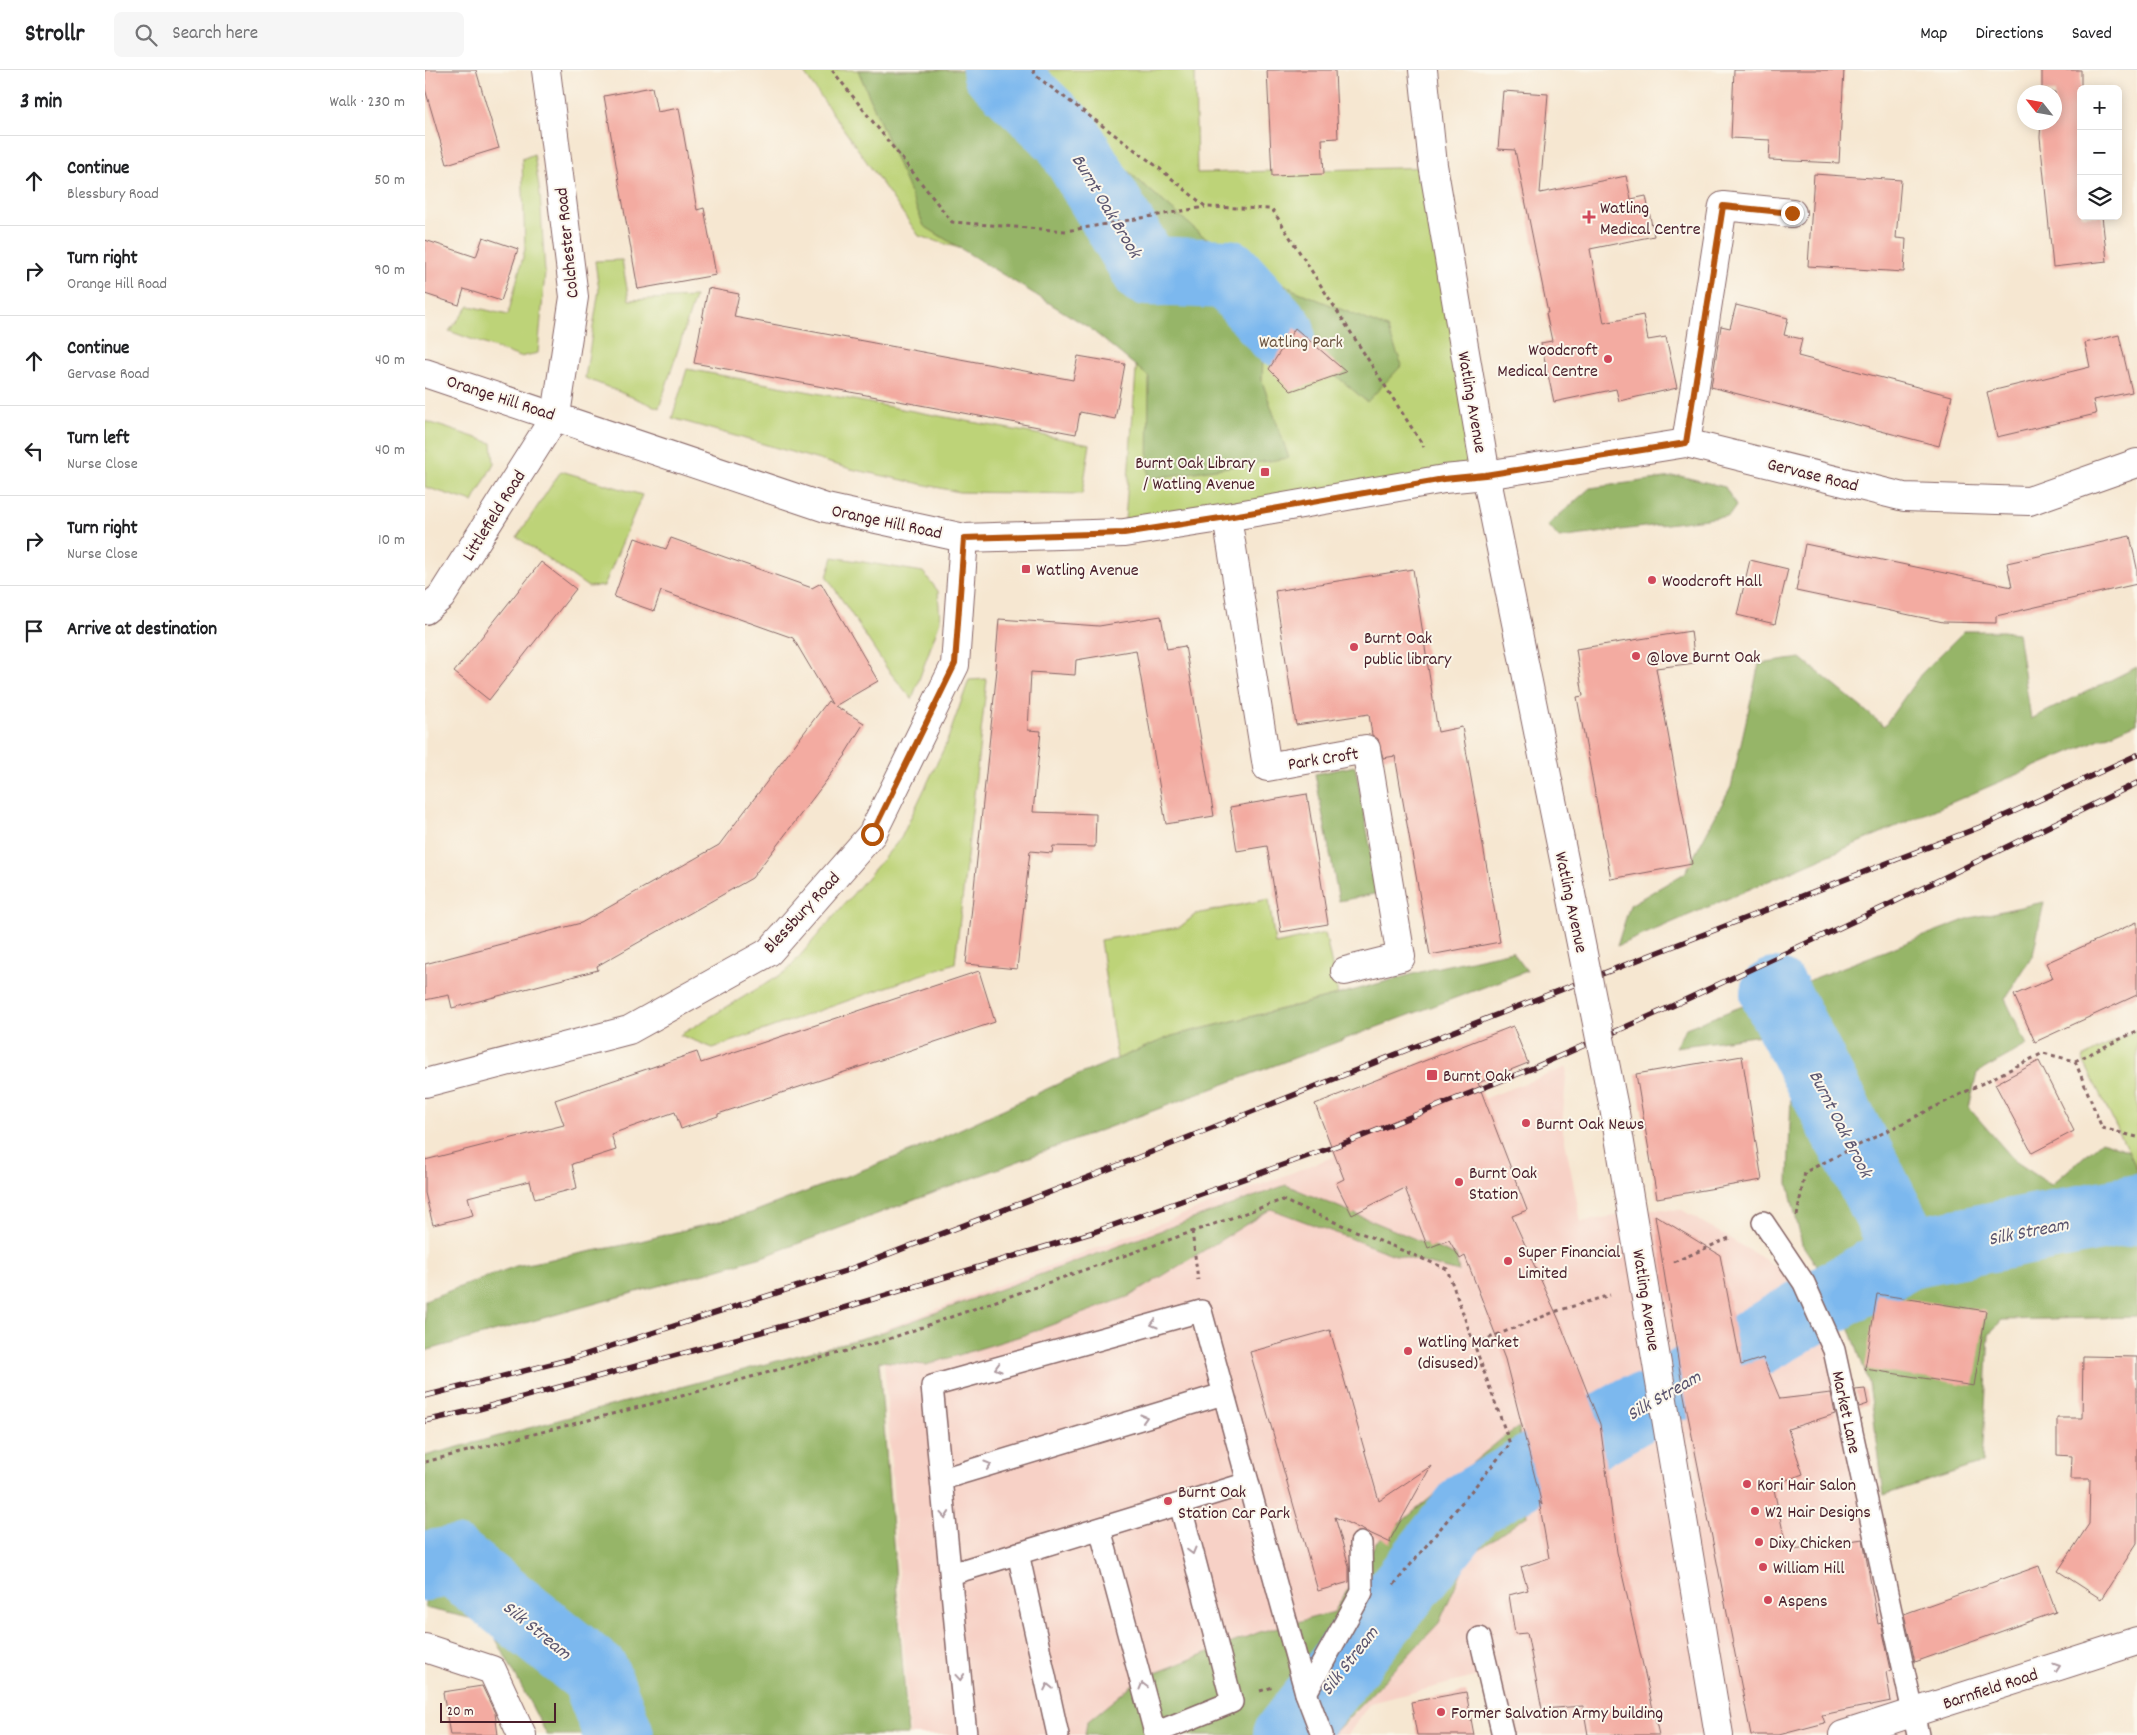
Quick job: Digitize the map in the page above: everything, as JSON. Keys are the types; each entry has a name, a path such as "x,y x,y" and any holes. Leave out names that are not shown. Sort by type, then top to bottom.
{"street":[{"name":"Colchester Road","path":"546,70 574,297 555,415"},
{"name":"Watling Avenue","path":"1423,70 1433,165 1485,475 1615,1113 1719,1735"},
{"path":"1686,443 1723,206 1792,213"},
{"name":"Orange Hill Road","path":"425,372 826,508 964,538 1124,533 1444,479 1485,475"},
{"name":"Littlefield Road","path":"425,610 441,597 555,415"},
{"name":"Gervase Road","path":"1485,475 1686,443 1904,497 2029,502 2137,463"},
{"name":"Park Croft","path":"1227,517 1267,767 1366,749 1401,957 1345,971"},
{"name":"Blessbury Road","path":"425,1083 629,1030 769,952 872,834 955,664 964,538"},
{"name":"Barnfield Road","path":"1843,1735 1916,1724 2137,1641"},
{"path":"425,1648 492,1670 521,1735"}],"lane":[{"name":"Market Lane","path":"1763,1222 1804,1283 1834,1350 1916,1724"},
{"path":"966,1735 932,1386 1201,1311 1304,1685 1313,1715 1322,1735"},
{"path":"941,1479 1223,1394"},
{"path":"951,1574 1248,1483"},
{"path":"1100,1529 1155,1733 1232,1702 1180,1504"},
{"path":"1304,1685 1362,1592 1361,1543"},
{"path":"1018,1553 1058,1735"},
{"path":"1480,1638 1503,1735"}],"path":[{"path":"832,70 952,222 1066,231 1205,206 1272,209 1444,479"},
{"path":"1033,70 1036,76 1159,168 1205,206"},
{"path":"1789,1261 1805,1172 2043,1054 2075,1061 2137,1031"},
{"path":"2075,1061 2102,1128 2137,1137"},
{"path":"425,1462 678,1397 883,1341 1282,1200 1447,1269 1510,1444 1392,1587"},
{"path":"1192,1232 1201,1311"},
{"path":"1665,1266 1729,1238"},
{"path":"1474,1344 1557,1311 1644,1285"},
{"path":"1232,1702 1304,1685"}],"shaded area":[{"path":"1567,1067 1562,1126 1581,1222 1654,1209 1682,1210 1804,1283 1834,1350 1913,1735 1495,1735 1483,1675 1370,1703 1348,1735 910,1735 882,1330"}],"green space":[{"name":"Watling Park","path":"802,70 1195,70 1197,173 1435,167 1489,475 1124,534 1141,303 919,236"},
{"path":"858,70 1014,70 1019,77 1202,235 1294,290 1387,328 1402,365 1367,402 1314,357 1264,333 1262,381 1289,458 1148,479 1149,377 1088,327 924,226"},
{"path":"534,154 540,194 545,273 538,353 520,357 449,331 469,306 508,315 525,249 522,159"},
{"path":"622,260 629,300 695,297 659,408 585,378 599,290 595,261"},
{"path":"687,369 1090,444 1082,494 959,492 851,469 672,418"},
{"path":"425,421 492,443 494,463 473,502 425,487"},
{"path":"561,471 642,495 604,586 588,587 517,537"},
{"path":"1680,476 1725,487 1736,506 1729,516 1559,538 1548,525 1590,488"},
{"path":"833,557 923,572 938,591 940,621 912,699 888,670 827,577"},
{"path":"1964,631 2018,633 2031,719 2137,667 2137,723 1617,946 1630,905 1685,873 1731,787 1759,664 1801,658 1884,726 1921,674"},
{"path":"987,679 955,963 713,1048 680,1035 787,971 901,838 946,744 969,680"},
{"path":"1355,766 1379,893 1339,901 1315,774"},
{"path":"1269,899 1275,944 1325,933 1338,995 1172,1036 1117,1059 1100,940 1180,927 1196,914"},
{"path":"2044,902 2033,955 2005,999 2027,1045 1977,1073 1969,1108 2015,1161 2051,1185 2102,1141 2128,1151 2137,1169 2137,1317 2002,1320 1989,1334 1982,1463 1884,1495 1869,1383 1841,1303 1802,1244 1788,1183 1792,1060 1762,1035 1675,1047 1686,1028 1970,918"},
{"path":"1512,951 1527,971 762,1257 425,1351 425,1300 516,1266 629,1244 751,1213 917,1149 1064,1081 1172,1036 1311,1002 1439,967"},
{"path":"2137,1029 2137,1169 2082,1058"},
{"path":"1286,1185 1456,1256 1459,1272 1392,1254 1271,1209 1130,1296 1024,1335 926,1365 879,1361 908,1735 547,1735 487,1622 425,1608 425,1456 877,1334"},
{"path":"1519,1427 1527,1516 1468,1557 1439,1623 1332,1735 1085,1735 1087,1722 1138,1680 1260,1632 1334,1612 1376,1543 1505,1436"}],"building":[{"path":"425,70 476,70 499,148 447,164 425,89"},
{"path":"1267,70 1335,70 1338,138 1322,139 1324,174 1272,176"},
{"path":"1734,70 1844,70 1839,163 1769,160 1770,140 1731,138"},
{"path":"2042,70 2081,70 2081,85 2077,85 2077,220 2102,220 2107,261 2053,267 2040,137 2040,130 2062,130 2062,85 2042,85"},
{"path":"652,87 657,112 679,108 697,210 704,208 716,275 638,289 604,96"},
{"path":"1503,91 1548,94 1540,193 1626,176 1631,199 1646,196 1654,236 1590,249 1604,323 1643,315 1648,340 1666,337 1677,388 1619,401 1616,389 1554,402 1541,343 1552,341 1546,313 1548,313 1515,150 1498,149"},
{"path":"1814,174 1901,180 1896,238 1906,239 1904,272 1808,266"},
{"path":"483,237 518,249 501,301 464,289 459,305 425,294 425,240 476,257"},
{"path":"708,288 739,294 734,317 1073,380 1078,356 1125,364 1115,419 1080,412 1076,434 694,363"},
{"path":"1736,305 1788,318 1784,335 1802,339 1798,356 1952,396 1939,446 1711,387 1721,326 1730,328"},
{"path":"1295,328 1346,372 1291,391 1269,369"},
{"path":"2119,335 2132,392 2093,400 2096,414 1997,437 1987,392 2090,367 2085,343"},
{"path":"2130,536 2137,568 2137,584 1996,616 1996,623 1943,622 1796,591 1805,544 2012,587 2007,563"},
{"path":"635,538 666,549 671,538 812,588 821,583 878,681 835,706 864,723 846,755 752,878 597,966 598,970 452,1008 449,995 425,1000 425,964 581,923 719,845 828,701 832,704 793,638 661,591 654,611 614,597"},
{"path":"1750,560 1788,569 1775,624 1737,615"},
{"path":"541,562 576,589 489,700 454,672"},
{"path":"1413,569 1438,732 1462,727 1500,942 1430,955 1395,756 1383,758 1378,739 1372,735 1369,714 1296,725 1275,591"},
{"path":"1161,616 1167,649 1185,646 1214,816 1166,824 1136,650 1076,660 1075,675 1031,672 1028,730 1041,731 1033,812 1096,814 1095,847 1053,846 1052,853 1030,851 1017,969 966,964 997,669 995,669 999,619 1099,626"},
{"path":"1691,631 1695,663 1656,668 1692,864 1611,879 1577,697 1583,696 1576,649"},
{"path":"1307,794 1328,924 1281,932 1267,846 1237,851 1230,807"},
{"path":"2137,922 2137,995 2035,1042 2014,995 2053,978 2046,963"},
{"path":"979,971 995,1022 718,1114 718,1116 681,1129 675,1112 611,1134 616,1150 572,1164 577,1188 535,1199 530,1181 468,1197 473,1215 433,1225 425,1193 425,1160 564,1125 555,1100 697,1052 701,1063"},
{"path":"1513,1026 1528,1063 1478,1083 1527,1210 1512,1216 1559,1320 1600,1424 1617,1552 1659,1735 1588,1735 1583,1706 1542,1709 1527,1633 1515,1634 1509,1595 1528,1590 1521,1567 1549,1558 1539,1501 1542,1505 1505,1359 1465,1256 1460,1259 1449,1240 1428,1248 1405,1188 1352,1215 1336,1183 1344,1179 1315,1104"},
{"path":"1742,1056 1762,1180 1657,1198 1636,1074"},
{"path":"2039,1061 2074,1131 2032,1153 1995,1084"},
{"path":"1655,1215 1720,1255 1741,1365 1763,1358 1780,1399 1831,1393 1835,1414 1788,1429 1803,1474 1773,1485 1787,1550 1863,1539 1878,1624 1881,1623 1891,1670 1886,1672 1891,1701 1822,1715 1825,1723 1779,1735 1751,1735 1682,1385"},
{"path":"1877,1294 1986,1311 1974,1386 1865,1369"},
{"path":"1330,1330 1379,1501 1431,1466 1390,1540 1391,1543 1335,1517 1349,1566 1349,1582 1318,1591 1250,1352"},
{"path":"2083,1356 2137,1357 2137,1543 2101,1599 2058,1571 2089,1524 2090,1479 2071,1479 2072,1456 2057,1455 2057,1418 2082,1418"},
{"path":"1865,1389 1868,1404 1859,1407 1855,1390"},
{"path":"2039,1566 2056,1612 1915,1662 1904,1614"},
{"path":"482,1686 495,1713 498,1735 450,1735 443,1692"},
{"name":"Former Salvation Army building","path":"1466,1692 1474,1735 1417,1735 1411,1702"}],"waterway":[{"name":"Burnt Oak Brook","path":"997,70 1067,137 1147,271 1228,274 1280,332"},
{"name":"Burnt Oak Brook","path":"1775,993 1909,1253"},
{"name":"Silk Stream","path":"1682,1385 1909,1253 2137,1209"},
{"name":"Silk Stream","path":"1635,1410 1682,1385"},
{"name":"Silk Stream","path":"1288,1735 1471,1504 1635,1410"},
{"name":"Silk Stream","path":"425,1566 454,1561 595,1674 619,1735"}],"railway":[{"path":"425,1396 571,1359 845,1271 1980,827 2137,755"},
{"path":"425,1421 479,1409 794,1323 1094,1232 1350,1141 1533,1068 1657,1013 1884,907 2137,783"}],"place":[{"name":"Watling Medical Centre","path":"1589,217"},
{"name":"Woodcroft Medical Centre","path":"1608,359"},
{"name":"Burnt Oak Library / Watling Avenue","path":"1265,472"},
{"name":"Watling Avenue","path":"1026,569"},
{"name":"Woodcroft Hall","path":"1652,580"},
{"name":"Burnt Oak public library","path":"1354,647"},
{"name":"@love Burnt Oak","path":"1636,656"},
{"name":"Burnt Oak","path":"1432,1075"},
{"name":"Burnt Oak News","path":"1526,1123"},
{"name":"Burnt Oak Station","path":"1459,1182"},
{"name":"Super Financial Limited","path":"1508,1261"},
{"name":"Watling Market (disused)","path":"1408,1351"},
{"name":"Kori Hair Salon","path":"1747,1484"},
{"name":"Burnt Oak Station Car Park","path":"1168,1501"},
{"name":"W2 Hair Designs","path":"1755,1511"},
{"name":"Dixy Chicken","path":"1759,1542"},
{"name":"William Hill","path":"1763,1567"},
{"name":"Aspens","path":"1768,1600"},
{"name":"Former Salvation Army building","path":"1441,1712"}],"route":[{"path":"872,834 955,664 964,538 1124,533 1444,479 1485,475 1686,443 1723,206 1792,213"}]}
